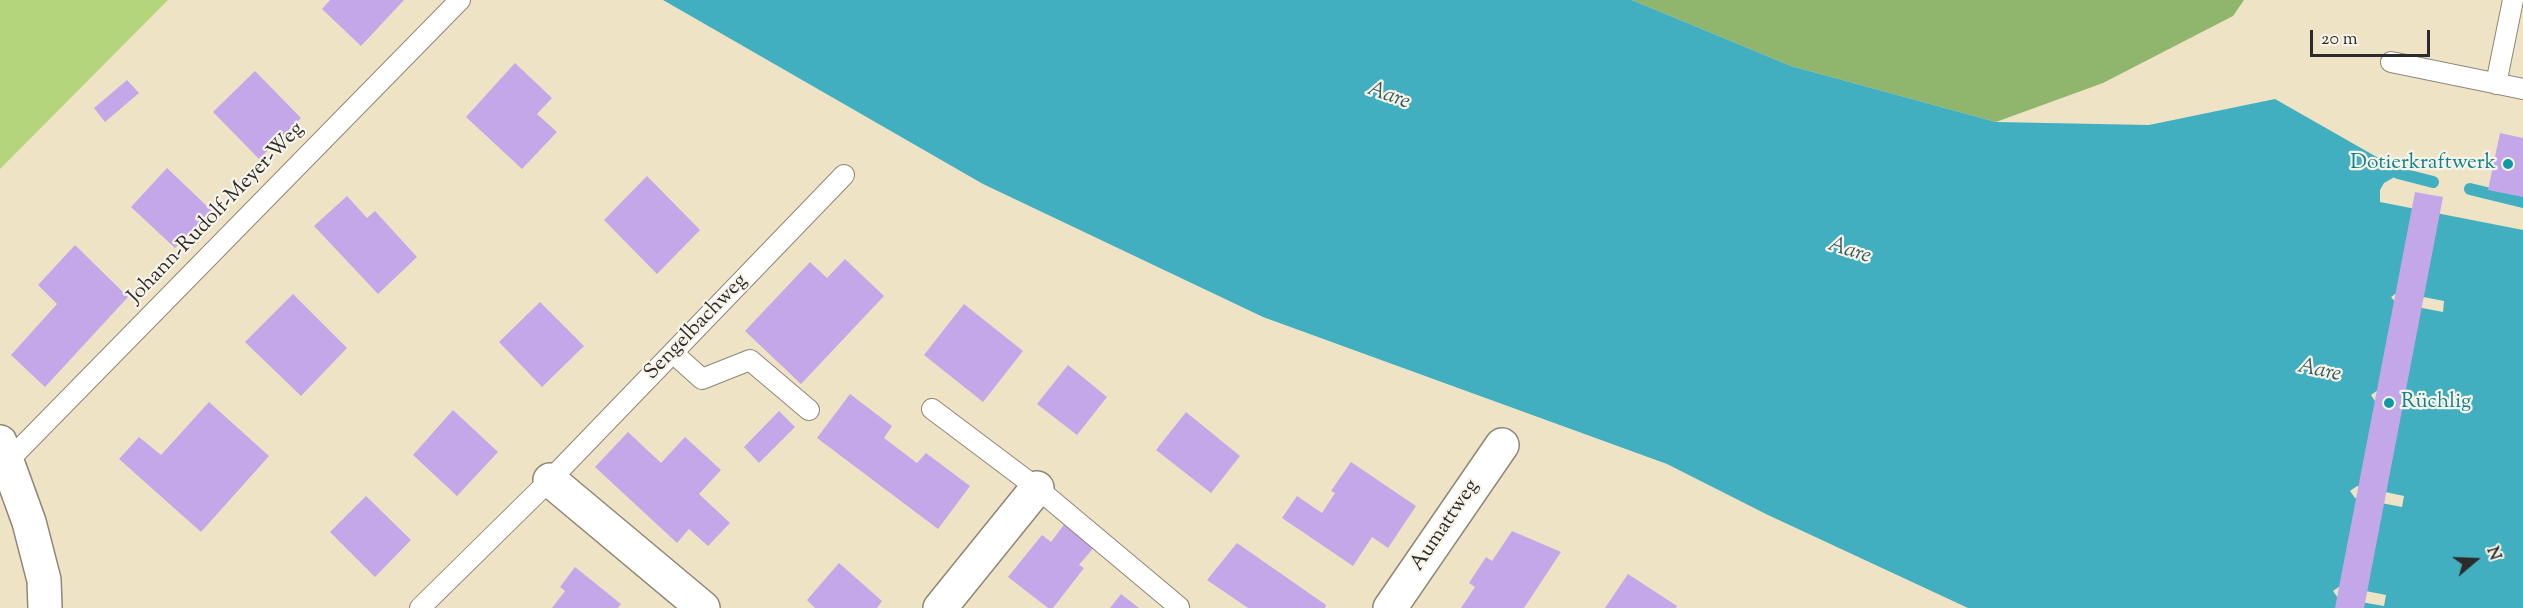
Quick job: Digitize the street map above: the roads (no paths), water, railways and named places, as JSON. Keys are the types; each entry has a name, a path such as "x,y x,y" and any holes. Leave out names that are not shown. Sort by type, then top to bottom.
{"street":[{"name":"Aumattweg","path":"1390,608 1502,445"},
{"path":"4,452 29,522 44,580 45,608"},
{"path":"550,480 703,608"},
{"path":"940,608 1037,488"}],"lane":[{"name":"Johann-Rudolf-Meyer-Weg","path":"4,452 460,0"},
{"path":"2496,84 2513,0"},
{"path":"2391,62 2523,89"},
{"name":"Sengelbachweg","path":"420,608 550,480 844,175"},
{"path":"673,353 702,379 750,360 809,410"},
{"path":"932,409 1037,488 1179,607"}],"water":[{"name":"Aare","path":"663,0 1632,0 1791,66 1996,122 2149,125 2275,99 2396,168 2398,175 2384,183 2380,190 2380,202 2523,230 2523,608 1968,608 1768,515 1667,464 1263,317 983,184","holes":["2398,292 2444,301 2443,312 2396,303 2391,297","2378,390 2424,399 2422,410 2375,401 2371,395","2357,486 2404,496 2402,507 2355,498 2350,491","2340,586 2386,595 2384,606 2338,598 2333,591"]}],"waterway":[{"path":"2398,173 2433,182"},
{"path":"2470,189 2523,202"}],"place":[{"name":"Dotierkraftwerk","path":"2508,164"},
{"name":"Rüchlig","path":"2389,403"}]}
